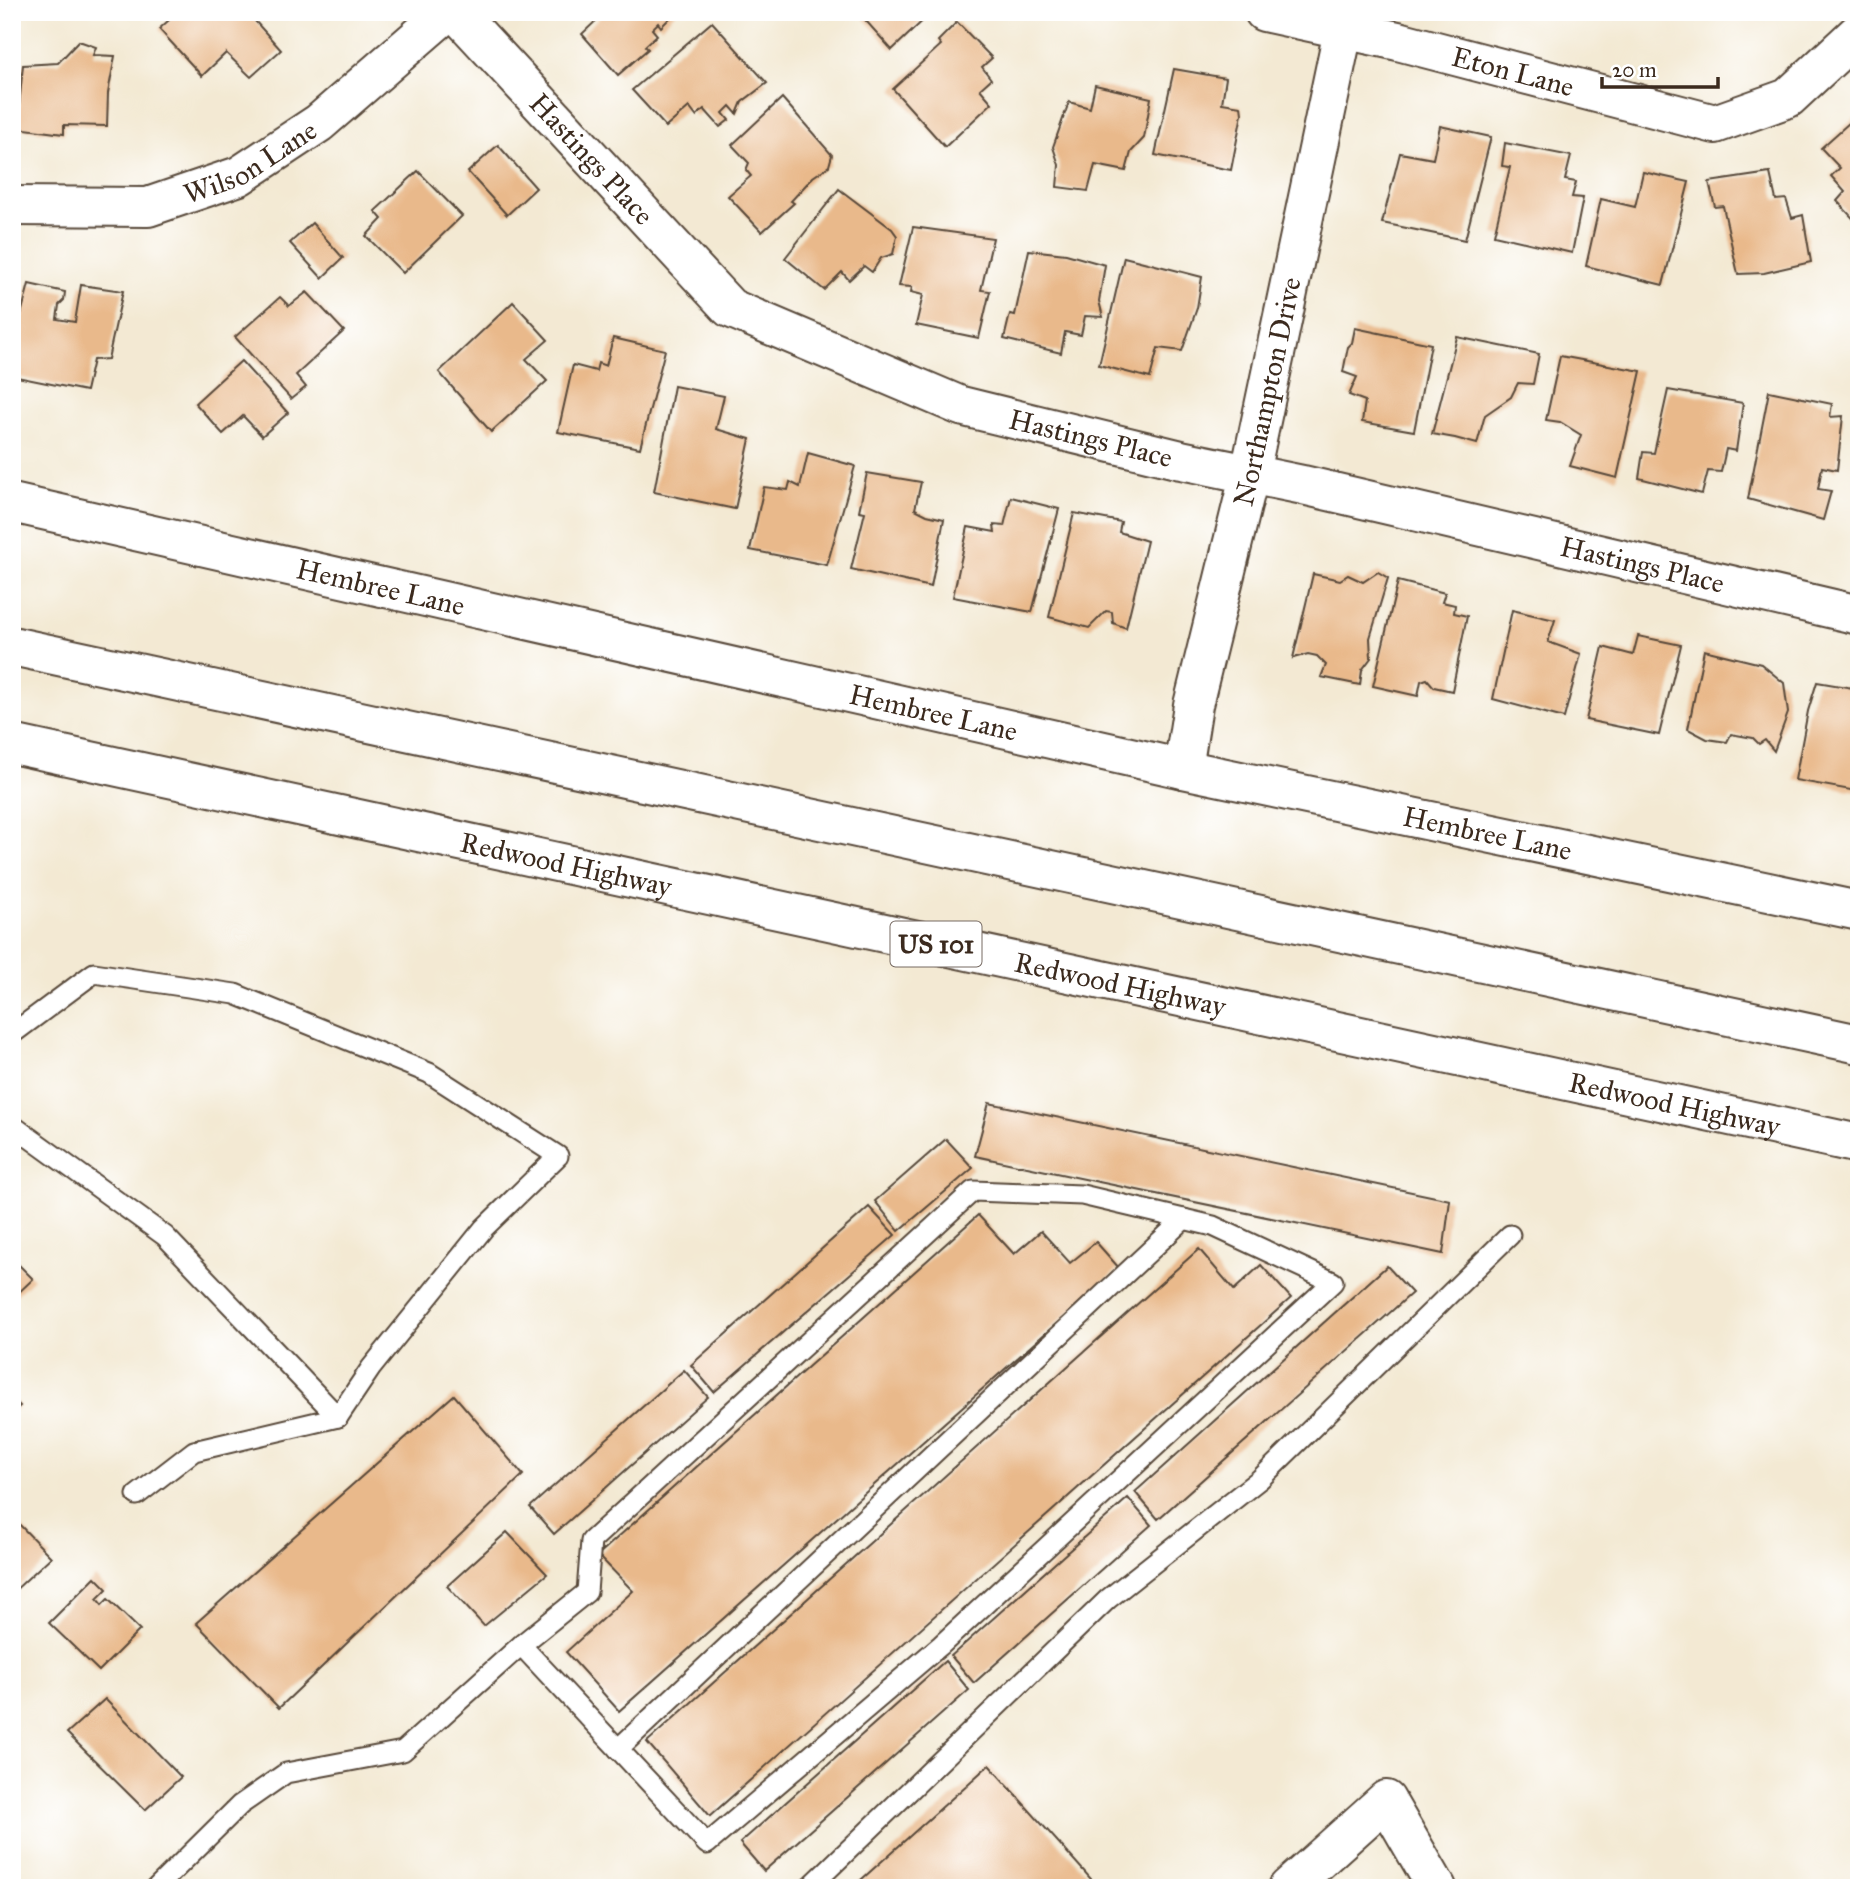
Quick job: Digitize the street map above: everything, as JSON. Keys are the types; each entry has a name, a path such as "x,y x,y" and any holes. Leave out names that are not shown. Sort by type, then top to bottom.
{"main road":[{"name":"Wilson Lane","path":"12,206 148,207 239,176 318,122 447,12"},
{"name":"Hastings Place","path":"456,12 730,308 961,406 1181,460 1250,473 1859,615"},
{"name":"Eton Lane","path":"1264,12 1345,21 1398,41 1715,124 1788,98 1859,32"},
{"name":"Northampton Drive","path":"1183,769 1193,705 1250,473 1345,21"},
{"name":"Hembree Lane","path":"12,503 1183,769 1859,911"},
{"path":"12,646 1859,1044"},
{"name":"Redwood Highway","path":"12,744 1859,1144"},
{"path":"1288,1888 1386,1800 1437,1888"}],"lane":[{"path":"12,1034 94,973 235,994 429,1073 558,1156 484,1228 371,1368 338,1417 194,1451 137,1495"},
{"path":"12,1125 164,1236 338,1417"},
{"path":"156,1888 240,1805 286,1773 402,1751 521,1645 587,1592 591,1541 973,1191 1082,1195 1213,1226 1333,1282 941,1645 707,1844 521,1645"},
{"path":"618,1749 1184,1219"},
{"path":"809,1888 1108,1599 1260,1479 1510,1235"}],"building":[{"path":"178,12 247,12 281,50 251,77 226,53 202,76 159,29"},
{"path":"596,12 676,12 661,27 658,23 652,29 657,35 645,46 648,49 618,75 582,34 600,17"},
{"path":"858,12 932,12 892,50"},
{"path":"712,22 767,83 742,102 737,114 730,106 723,113 729,120 720,127 704,109 696,116 689,107 666,127 632,90"},
{"path":"957,22 992,58 982,67 991,79 980,89 992,103 945,147 893,89 941,45 938,41"},
{"path":"79,41 96,47 93,55 115,56 108,93 107,126 64,125 64,134 17,128 23,65 58,63"},
{"path":"1174,69 1226,78 1222,103 1241,106 1242,114 1231,170 1155,155"},
{"path":"1095,85 1151,98 1144,138 1131,152 1126,171 1095,165 1088,191 1057,187 1059,165 1053,147 1069,102 1090,108"},
{"path":"782,98 832,155 829,166 813,177 791,201 794,203 762,232 728,196 751,176 746,170 749,163 732,145"},
{"path":"1859,114 1859,225 1837,201 1845,192 1831,176 1840,168 1821,148"},
{"path":"1440,126 1491,137 1465,240 1382,223 1400,153 1433,159"},
{"path":"1505,143 1571,156 1565,180 1576,182 1572,197 1583,198 1572,253 1494,235 1510,167 1502,166"},
{"path":"498,145 536,188 507,215 468,172"},
{"path":"418,171 462,216 403,273 366,236 382,219 375,211"},
{"path":"1643,172 1689,182 1663,285 1586,266 1601,199 1635,207"},
{"path":"1770,173 1776,200 1786,199 1792,218 1803,215 1811,262 1764,273 1738,274 1723,206 1715,207 1709,182"},
{"path":"839,189 892,229 897,236 893,254 881,258 872,272 864,266 849,280 842,272 824,290 785,258"},
{"path":"312,223 343,258 322,278 290,243"},
{"path":"913,227 993,238 981,290 990,291 979,338 916,325 923,295 911,292 912,287 899,286"},
{"path":"1029,250 1066,254 1105,265 1099,301 1103,317 1085,316 1081,335 1065,332 1061,353 1004,339 1010,314 1015,315"},
{"path":"1124,257 1202,277 1197,308 1182,351 1158,348 1150,378 1099,365"},
{"path":"12,280 18,281 13,301 12,301"},
{"path":"29,284 65,292 57,319 75,322 81,285 123,291 108,359 93,360 86,391 12,376 14,341"},
{"path":"307,292 344,331 296,375 306,387 291,399 235,337 280,297 289,306"},
{"path":"513,302 548,340 526,359 547,381 491,432 439,372"},
{"path":"1355,328 1431,344 1414,431 1362,422 1365,401 1349,395 1357,377 1343,372"},
{"path":"1457,337 1539,354 1533,384 1518,383 1511,397 1485,415 1477,444 1432,434"},
{"path":"613,338 665,350 640,448 558,432 573,365 596,371 598,363 606,366"},
{"path":"1560,356 1641,371 1617,478 1570,466 1581,435 1560,422 1546,420"},
{"path":"241,361 288,413 262,436 243,416 223,434 195,403"},
{"path":"674,386 724,396 716,429 750,439 735,509 654,492"},
{"path":"1668,390 1743,403 1736,451 1726,449 1721,472 1708,471 1702,494 1639,478 1643,452 1654,453"},
{"path":"1769,391 1832,404 1830,417 1843,416 1837,470 1822,467 1818,489 1831,491 1823,520 1748,499"},
{"path":"808,453 855,466 827,565 750,550 764,487 788,490 790,482 800,487"},
{"path":"867,473 921,482 915,509 944,519 931,587 851,569 865,512 859,511"},
{"path":"1011,497 1059,509 1032,612 953,597 968,527 995,532 994,525 1004,526"},
{"path":"1074,513 1121,522 1119,532 1147,541 1126,628 1113,623 1112,612 1106,611 1089,628 1049,617"},
{"path":"1378,572 1388,578 1370,638 1371,658 1362,670 1360,685 1321,677 1326,665 1317,656 1308,654 1293,658 1313,574 1340,580 1348,575 1363,582"},
{"path":"1398,581 1445,593 1442,602 1455,605 1454,613 1467,616 1452,691 1434,687 1427,679 1421,681 1418,696 1373,686"},
{"path":"1512,610 1555,620 1548,642 1581,654 1564,718 1493,699"},
{"path":"1638,636 1681,645 1659,735 1586,720 1603,647 1633,655"},
{"path":"1704,650 1761,664 1784,683 1788,713 1774,751 1765,740 1759,744 1753,738 1731,734 1727,742 1707,739 1688,729"},
{"path":"1817,682 1859,689 1859,785 1856,791 1795,780 1808,711"},
{"path":"989,1103 1450,1200 1443,1254 975,1156"},
{"path":"946,1139 973,1168 899,1231 875,1201"},
{"path":"869,1207 895,1235 714,1392 691,1365"},
{"path":"978,1215 1014,1254 1041,1231 1070,1263 1096,1242 1119,1268 619,1711 566,1652 633,1591 598,1555"},
{"path":"1199,1249 1234,1290 1261,1265 1291,1298 710,1816 647,1742"},
{"path":"12,1258 33,1279 12,1299"},
{"path":"1387,1266 1412,1293 1158,1519 1135,1492"},
{"path":"684,1370 708,1397 554,1534 530,1507"},
{"path":"454,1395 523,1475 279,1708 196,1623"},
{"path":"12,1398 20,1406 12,1413"},
{"path":"1128,1498 1151,1525 974,1683 951,1656"},
{"path":"12,1517 51,1557 12,1593"},
{"path":"507,1532 547,1574 484,1626 447,1586"},
{"path":"95,1577 107,1589 97,1599 102,1605 108,1599 140,1630 99,1671 49,1623"},
{"path":"945,1661 969,1690 764,1871 740,1843"},
{"path":"105,1699 181,1777 145,1810 67,1733"},
{"path":"989,1765 1099,1888 852,1888"}]}
